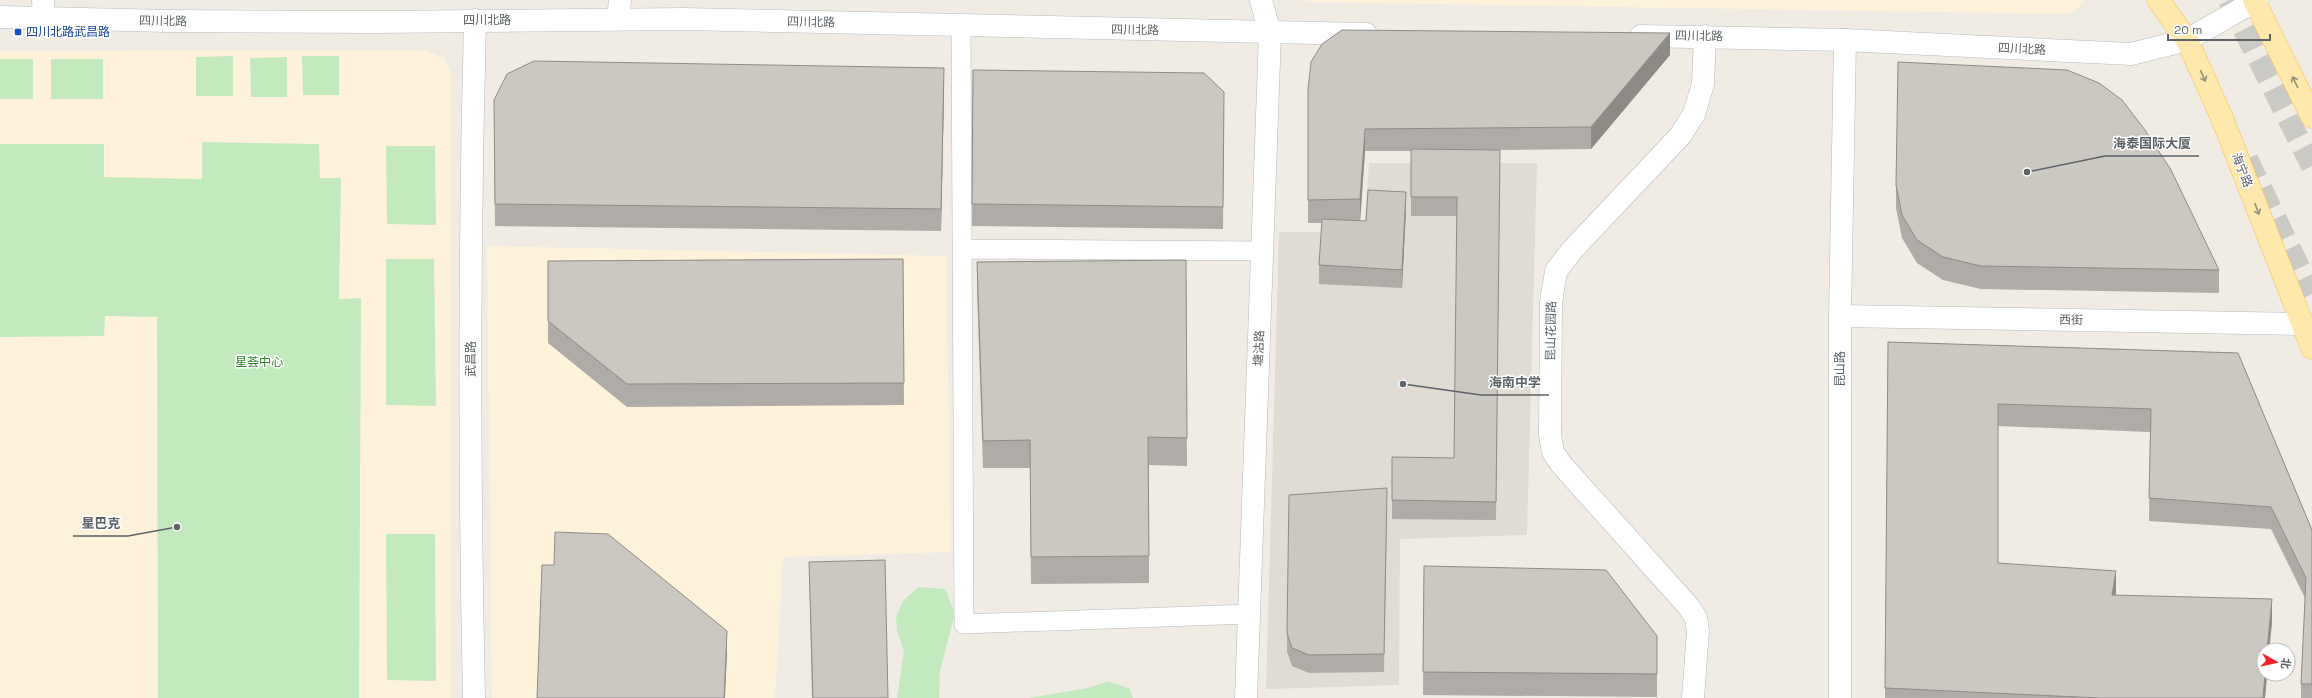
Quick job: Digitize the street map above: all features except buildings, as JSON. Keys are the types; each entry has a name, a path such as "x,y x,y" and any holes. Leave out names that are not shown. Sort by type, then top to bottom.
{"main road":[{"name":"海宁路","path":"2158,0 2187,40 2222,118 2312,348"},
{"path":"2255,0 2312,117"}],"street":[{"name":"塘沽路","path":"1246,698 1270,33 1261,0"},
{"name":"四川北路","path":"1618,35 1845,40 2131,54 2187,40 2255,0"},
{"name":"四川北路","path":"0,17 44,9 236,21 588,21 619,9 961,26 1270,33 1389,34"},
{"name":"武昌路","path":"474,698 470,503 472,126 475,20"},
{"name":"昆山花园路","path":"1693,698 1698,631 1696,618 1689,607 1561,464 1553,452 1550,435 1551,302 1556,271 1573,249 1680,136 1694,114 1703,84 1705,36"},
{"name":"昆山路","path":"1840,698 1840,316 1845,40"},
{"name":"西街","path":"1840,316 2302,324"}],"lane":[{"path":"961,26 964,624 1250,614"},
{"path":"962,250 1262,251"}],"shaded area":[{"path":"1304,0 2085,0 2071,14 1309,2"},
{"name":"星荟中心","path":"424,50 444,58 451,73 451,698 0,698 0,51"},
{"path":"1369,163 1537,163 1527,535 1400,539 1399,685 1266,689 1279,232 1364,232"},
{"path":"487,246 946,256 951,552 783,557 775,698 492,698"}],"green space":[{"path":"233,56 233,96 196,96 196,57"},
{"path":"302,56 339,56 339,95 303,95"},
{"path":"287,57 287,97 251,97 250,58"},
{"path":"0,59 33,59 33,99 0,99"},
{"path":"51,59 103,59 103,99 51,99"},
{"name":"星荟中心","path":"202,142 319,144 320,178 341,178 339,299 361,298 359,698 158,698 157,317 105,316 104,336 0,337 0,144 104,144 104,177 202,179"},
{"path":"386,146 435,146 436,225 387,224"},
{"path":"386,259 434,259 436,406 386,405"},
{"path":"386,534 435,534 436,681 387,680"},
{"path":"918,587 945,589 955,613 940,671 939,698 897,698 904,651 897,631 896,617 903,601"},
{"path":"1109,681 1130,689 1133,698 1029,698 1088,688"}],"tunnel":[{"path":"2229,0 2312,166"},
{"path":"2247,159 2312,294"}],"place":[{"name":"四川北路武昌路","path":"18,32"},
{"name":"海泰国际大厦","path":"2027,172"},
{"name":"海南中学","path":"1403,384"},
{"name":"星巴克","path":"177,527"}]}
